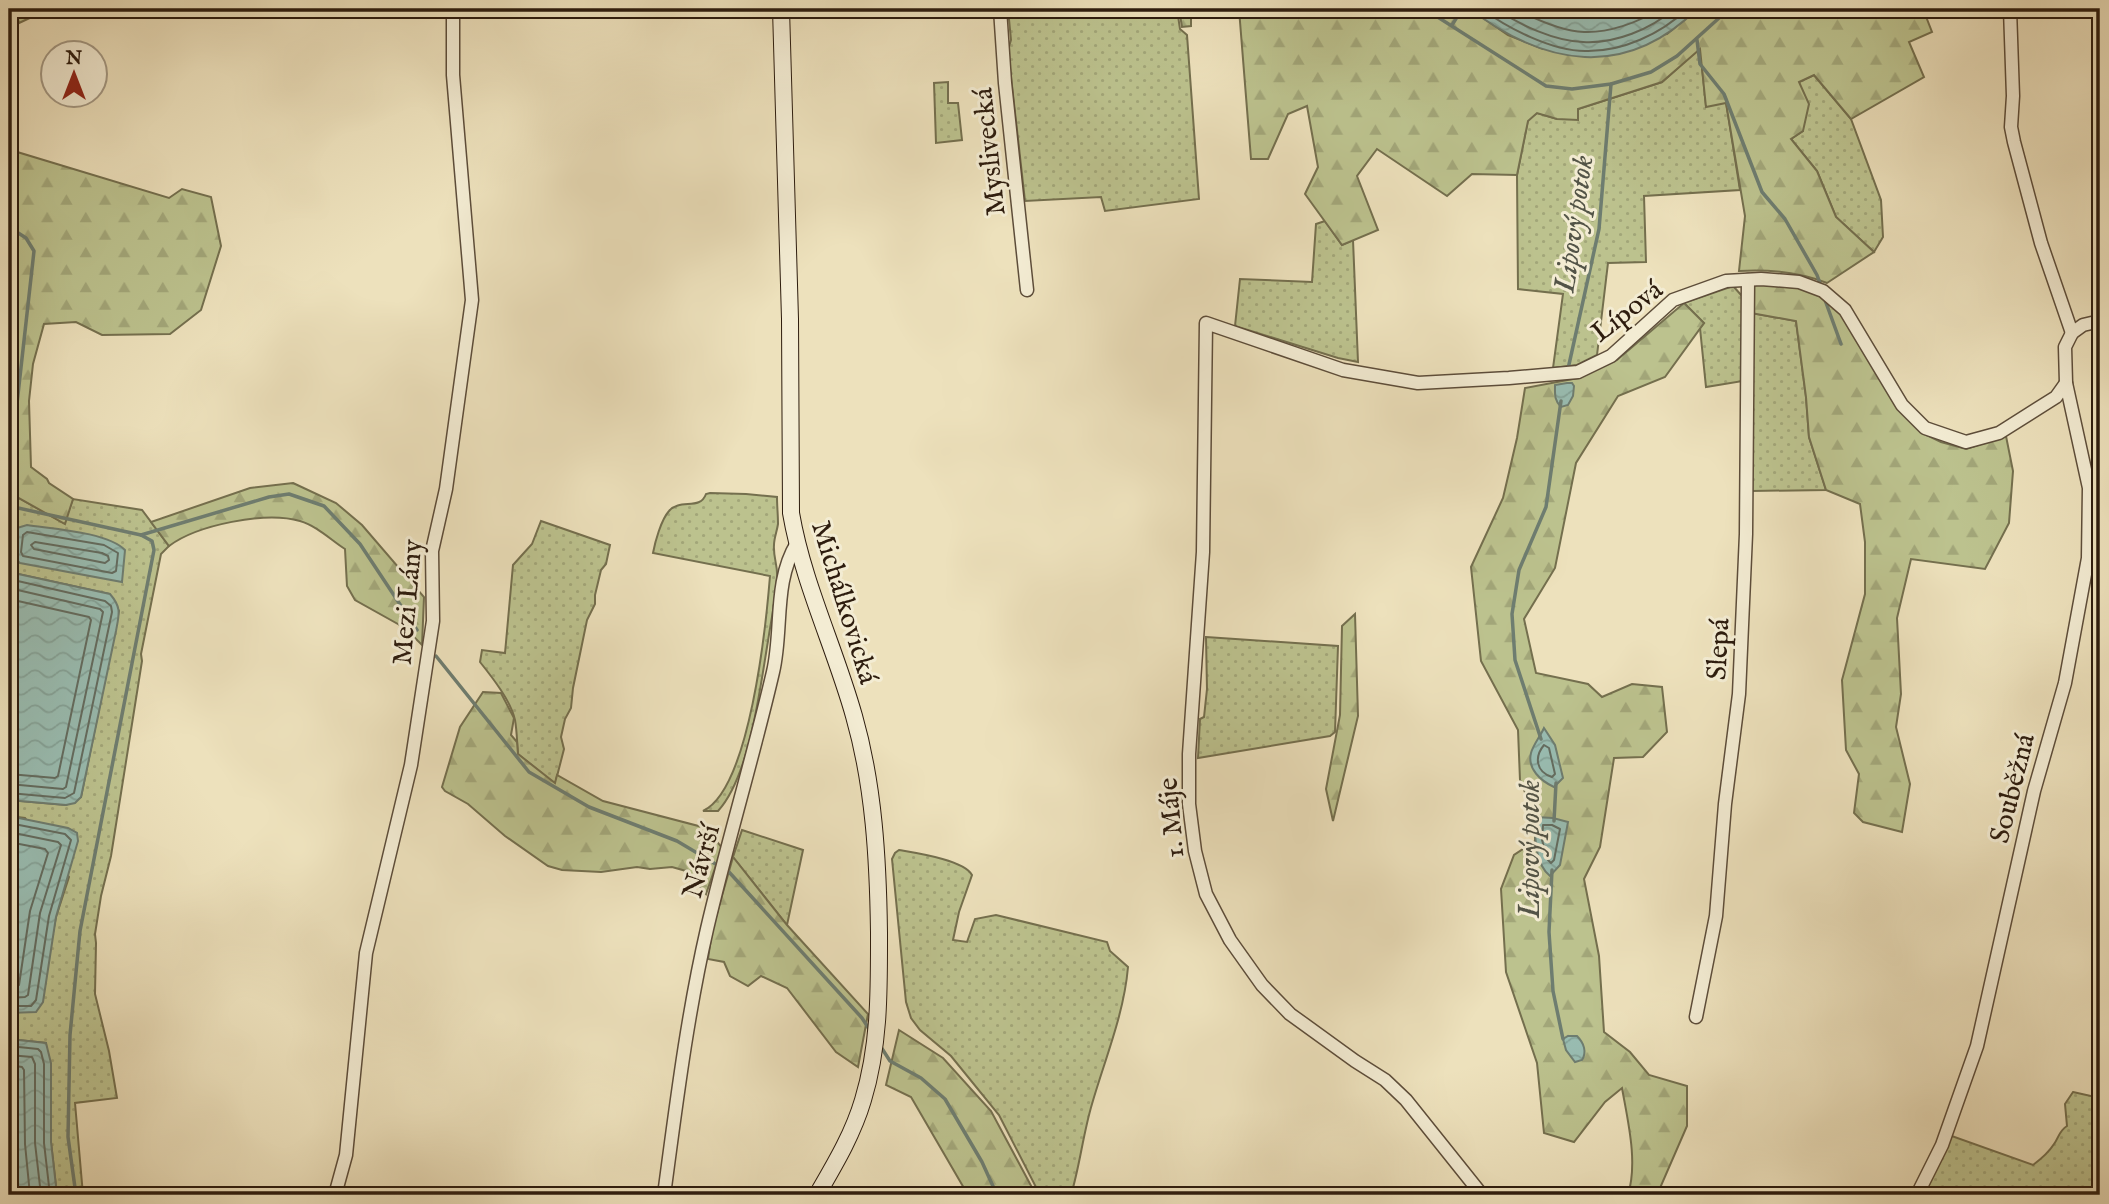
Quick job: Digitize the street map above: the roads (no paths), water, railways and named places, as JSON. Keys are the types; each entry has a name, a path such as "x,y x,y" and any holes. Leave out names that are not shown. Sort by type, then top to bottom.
{"street":[{"name":"Mezi Lány","path":"335,1195 346,1155 366,953 411,765 433,621 432,551 448,476 472,300 453,75 453,9"},
{"name":"Michálkovická","path":"781,9 790,319 790,494 797,543 860,740 874,828 878,909 878,1022 870,1075 854,1126 817,1195"},
{"name":"Myslivecká","path":"1000,9 1005,83 1027,290"},
{"path":"2010,9 2011,127 2040,243 2071,333"},
{"name":"Lípová","path":"1206,323 1343,370 1418,383 1509,378 1578,372 1611,356 1673,300 1726,281 1748,279 1799,282 1823,291 1845,310 1902,405 1925,428 1966,442 1998,433 2056,397 2066,383"},
{"name":"Slepá","path":"1696,1017 1716,916 1725,804 1739,694 1746,534 1748,279"},
{"path":"2066,383 2065,347 2071,333 2083,325 2100,321"},
{"name":"1. Máje","path":"1206,323 1203,552 1189,754 1189,804 1195,851 1206,894 1230,940 1262,985 1290,1014 1385,1080 1406,1100 1482,1195"},
{"name":"Souběžná","path":"1917,1195 1942,1145 1977,1046 2034,791 2065,683 2086,570 2089,488 2066,383"},
{"name":"Návrší","path":"664,1195 675,1112 707,929 757,743 775,665 784,572 787,559 797,543"}],"water":[{"path":"1470,9 1697,9 1670,32 1642,47 1613,55 1585,57 1556,53 1527,43"},
{"path":"9,249 14,252 11,305 9,305"},
{"path":"1567,383 1574,386 1573,396 1568,405 1561,407 1556,399 1555,385"},
{"path":"27,525 79,532 117,544 125,550 122,582 20,563 13,557 17,528"},
{"path":"9,572 110,594 118,607 119,616 81,797 75,803 66,805 9,800"},
{"path":"1544,728 1555,745 1563,778 1554,787 1540,778 1530,759"},
{"path":"9,816 68,828 77,833 78,841 56,917 43,1002 36,1012 9,1013"},
{"path":"1535,817 1568,822 1560,865 1550,876 1538,857"},
{"path":"1577,1036 1581,1042 1584,1048 1582,1060 1575,1062 1566,1050 1563,1039"},
{"path":"9,1039 46,1043 51,1063 51,1142 57,1195 9,1195"}],"waterway":[{"path":"1425,9 1546,86 1572,89 1611,84 1651,72 1677,56 1729,9"},
{"path":"1452,25 1462,9"},
{"path":"1697,40 1700,64 1724,94 1762,192 1785,219 1821,286"},
{"name":"Lipový potok","path":"1568,369 1599,229 1611,84"},
{"path":"9,227 26,238 34,251 9,475"},
{"path":"1825,300 1841,344"},
{"name":"Lipový potok","path":"1541,739 1515,660 1512,614 1519,570 1546,507 1561,401"},
{"path":"9,506 141,535 269,497 289,494 324,506 360,544 417,630"},
{"path":"76,1195 68,1137 70,1035 80,931 154,550 152,541 141,535"},
{"path":"436,656 529,772 589,807 677,841 729,872 862,1018 871,1032"},
{"name":"Lipový potok","path":"1554,821 1556,783"},
{"name":"Lipový potok","path":"1552,870 1549,932 1553,991 1563,1039"},
{"path":"881,1047 890,1061 921,1078 945,1099 982,1162 997,1195"}]}
